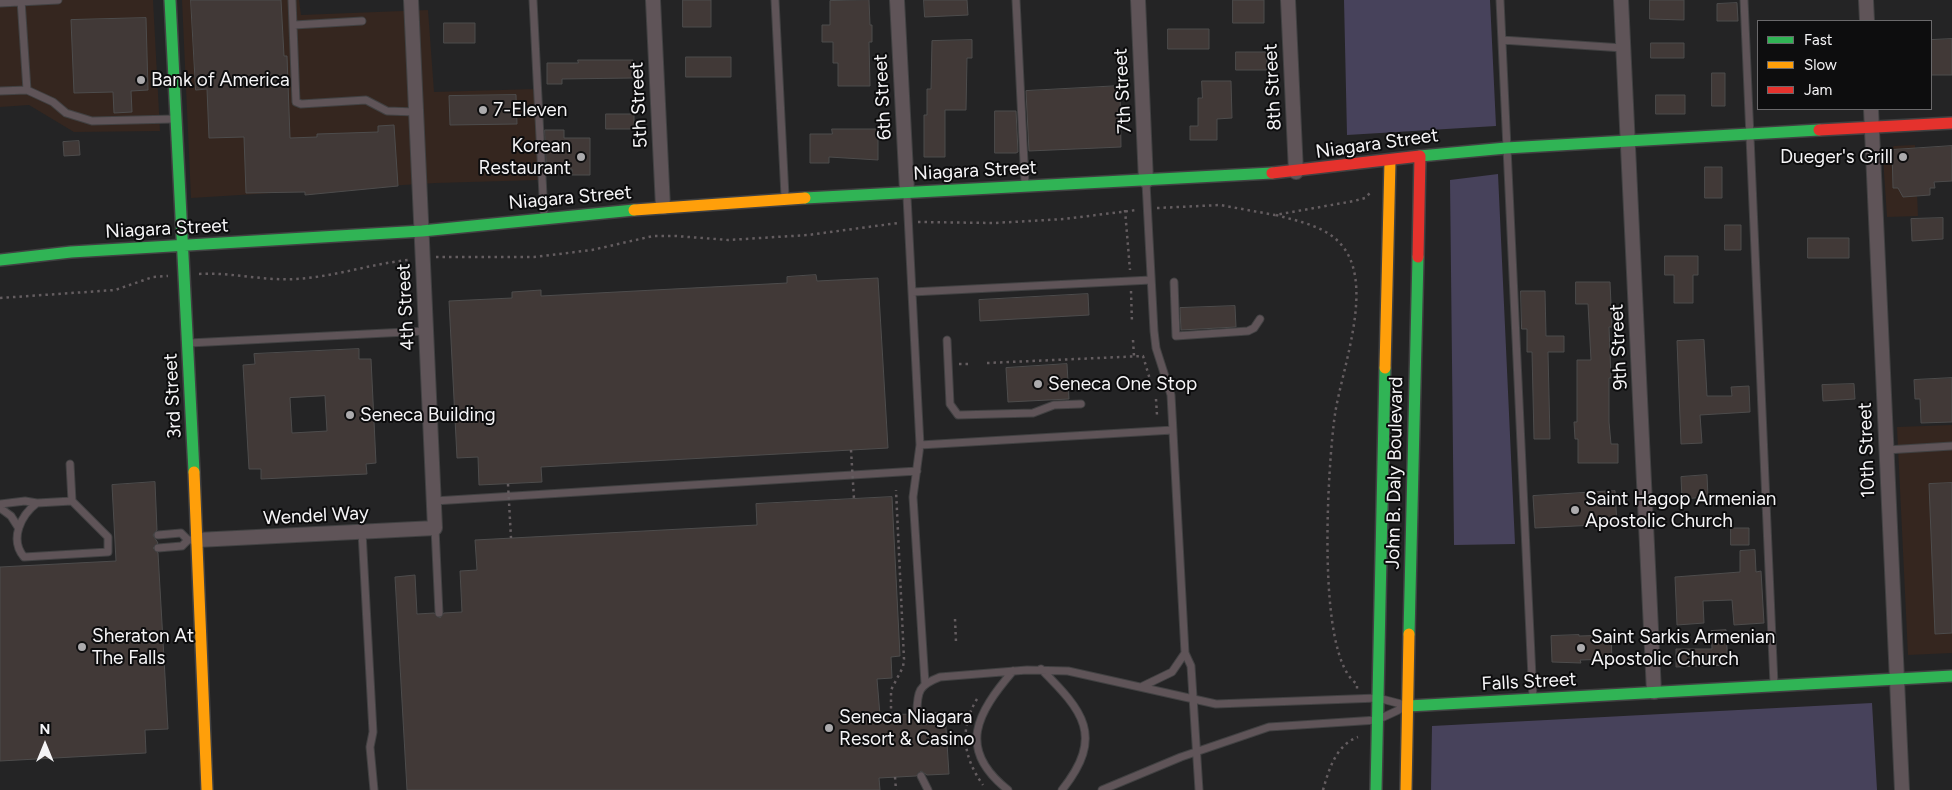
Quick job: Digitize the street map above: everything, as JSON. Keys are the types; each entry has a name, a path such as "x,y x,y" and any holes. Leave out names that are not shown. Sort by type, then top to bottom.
{"main road":[{"name":"3rd Street","path":"170,0 188,343 193,540 208,790"},
{"name":"Niagara Street","path":"0,260 71,252 422,230 544,218 785,199 907,191 1296,172 1420,156 1506,148 1952,123"},
{"name":"John B. Daly Boulevard","path":"1406,790 1420,156"},
{"name":"John B. Daly Boulevard","path":"1376,790 1390,161"},
{"name":"Falls Street","path":"1408,706 1952,676"}],"street":[{"name":"4th Street","path":"411,0 435,528"},
{"name":"5th Street","path":"653,0 663,208"},
{"name":"6th Street","path":"897,0 907,191"},
{"name":"7th Street","path":"1138,0 1146,180"},
{"name":"8th Street","path":"1288,0 1296,172"},
{"name":"9th Street","path":"1621,0 1654,692"},
{"path":"1866,0 1867,20"},
{"name":"10th Street","path":"1871,110 1902,790"},
{"name":"Wendel Way","path":"193,540 435,528"}],"lane":[{"path":"0,3 58,0"},
{"path":"292,0 296,102 301,104 366,100 387,111 416,112"},
{"path":"533,0 544,218"},
{"path":"775,0 785,199"},
{"path":"1016,0 1025,186"},
{"path":"1500,0 1533,699"},
{"path":"1744,0 1774,686"},
{"path":"21,1 27,90"},
{"path":"294,25 362,21"},
{"path":"1502,40 1623,48"},
{"path":"0,91 27,90 54,102 66,113 92,122 176,119"},
{"path":"1146,180 1156,348 1171,395 1186,653 1191,666 1199,790"},
{"path":"907,191 920,445 913,497 925,683 920,691 917,713"},
{"path":"912,292 1151,280"},
{"path":"1174,282 1176,336 1248,331 1254,328 1260,319"},
{"path":"188,343 426,331"},
{"path":"947,340 950,404 958,415 1033,413 1054,405 1081,404"},
{"path":"920,445 1173,430"},
{"path":"1886,450 1952,446"},
{"path":"0,506 11,516 18,527 19,550 24,557 112,552 111,537 72,501 70,464"},
{"path":"434,501 916,471"},
{"path":"0,506 25,501 38,503 72,501"},
{"path":"18,527 26,513 38,503"},
{"name":"4th Street","path":"435,528 439,613"},
{"path":"362,532 373,732 370,747 374,790"},
{"path":"158,535 181,533 193,540"},
{"path":"158,548 182,546 193,540"},
{"path":"1143,686 1172,672 1186,653"},
{"path":"1040,670 1077,708 1084,723 1086,741 1082,761 1062,790"},
{"path":"925,683 940,677 1013,671 1068,671 1143,686 1163,694 1194,701 1216,704 1378,698 1408,706"},
{"path":"1008,790 992,777 982,764 977,749 976,733 980,718 988,703 1013,671"},
{"path":"1102,790 1197,751 1269,727 1378,720 1408,706"},
{"path":"921,776 928,790"}],"path":[{"path":"1275,214 1354,201 1365,198 1371,192"},
{"path":"1161,208 1220,205 1275,214 1324,231 1337,239 1346,251 1355,276 1355,309 1336,413 1328,474 1328,503 1334,634 1344,670 1350,679 1357,684"},
{"path":"1124,210 1130,270"},
{"path":"928,222 994,223 1064,219 1133,210"},
{"path":"436,257 534,257 592,250 653,236 728,240 808,235 892,224"},
{"path":"202,274 270,280 294,280 342,274 395,261 405,261"},
{"path":"0,298 115,290 154,277 164,277"},
{"path":"1130,289 1132,322"},
{"path":"1133,340 1134,356"},
{"path":"987,363 1144,356 1151,383"},
{"path":"953,364 970,364"},
{"path":"1156,399 1157,415"},
{"path":"851,450 854,498"},
{"path":"508,484 511,538"},
{"path":"891,715 890,698 903,667 896,490"},
{"path":"955,620 956,642"},
{"path":"903,645 908,644"},
{"path":"1323,790 1327,775 1343,745 1358,737"},
{"path":"947,744 965,742"},
{"path":"895,777 896,790"}],"shaded area":[{"path":"0,0 153,0 160,131 74,132 29,105 0,107"},
{"path":"182,0 299,0 301,15 428,10 434,92 535,89 538,180 436,183 191,198"},
{"path":"1344,0 1490,0 1496,126 1347,135"},
{"path":"1915,145 1918,216 1887,217 1883,157 1894,146"},
{"path":"1498,174 1515,544 1454,545 1450,180"},
{"path":"1952,425 1952,653 1908,655 1897,427"},
{"path":"1872,703 1877,790 1431,790 1432,726"}],"building":[{"path":"191,0 281,0 284,56 287,56 290,138 317,137 317,134 378,132 378,126 394,125 398,186 305,195 305,192 246,193 244,137 209,138 207,89 196,90"},
{"path":"683,0 711,0 711,27 683,27"},
{"path":"869,0 870,25 872,25 872,42 869,42 870,86 838,86 838,63 833,63 833,42 822,42 822,25 830,25 830,1"},
{"path":"924,0 967,0 968,15 925,17"},
{"path":"1233,0 1264,0 1264,23 1233,23"},
{"path":"1650,0 1684,0 1684,20 1650,19"},
{"path":"1737,3 1738,21 1717,21 1717,4"},
{"path":"146,18 148,90 131,91 132,112 114,113 113,92 74,93 71,20"},
{"path":"444,23 475,23 475,43 444,43"},
{"path":"1168,29 1209,29 1209,49 1168,49"},
{"path":"1952,39 1952,75 1932,75 1932,40"},
{"path":"972,40 972,58 967,58 966,110 945,110 945,157 924,157 924,115 927,115 927,89 931,89 932,41"},
{"path":"1651,43 1684,43 1684,58 1651,58"},
{"path":"1236,52 1267,52 1267,70 1236,70"},
{"path":"686,57 731,57 731,77 686,77"},
{"path":"578,60 633,60 633,78 562,79 562,84 547,84 547,63 578,63"},
{"path":"1712,73 1725,73 1725,106 1712,106"},
{"path":"1202,81 1231,81 1232,118 1217,119 1217,140 1190,140 1190,126 1198,126 1198,98 1202,98"},
{"path":"1120,86 1121,147 1029,151 1026,91"},
{"name":"7-Eleven","path":"516,95 517,124 450,125 449,96"},
{"path":"1656,95 1685,95 1685,114 1656,114"},
{"path":"995,111 1016,111 1018,152 995,153"},
{"path":"606,114 634,114 634,129 606,129"},
{"path":"832,129 878,129 878,160 829,157 829,163 810,163 810,134 832,134"},
{"path":"545,130 564,130 564,138 590,138 590,175 572,175 572,169 547,169"},
{"path":"79,141 80,155 64,156 63,142"},
{"path":"1952,146 1952,181 1934,182 1935,188 1930,188 1930,195 1903,197 1898,188 1893,188 1892,150"},
{"path":"1705,167 1722,167 1722,198 1705,198"},
{"path":"1943,218 1943,239 1912,241 1911,219"},
{"path":"1725,225 1741,225 1741,250 1725,250"},
{"path":"1808,238 1849,238 1849,258 1808,258"},
{"path":"1665,256 1698,256 1698,275 1693,275 1693,303 1674,303 1674,275 1665,275"},
{"path":"816,275 817,281 878,278 888,448 541,467 542,482 479,485 478,457 457,458 449,301 512,298 512,292 541,290 541,296 787,283 787,277"},
{"path":"1576,282 1610,282 1612,327 1609,327 1611,378 1609,378 1609,422 1611,444 1618,444 1618,463 1578,463 1578,439 1575,439 1574,422 1577,422 1577,360 1591,360 1588,304 1576,304"},
{"path":"1521,291 1545,291 1546,336 1564,336 1564,352 1548,352 1550,439 1534,439 1532,352 1527,352 1527,329 1522,329"},
{"name":"Seneca One Stop","path":"1088,294 1089,315 980,321 979,300"},
{"path":"1235,306 1236,327 1181,330 1180,308"},
{"path":"1704,340 1707,396 1732,396 1731,387 1749,386 1750,412 1700,415 1702,443 1681,444 1677,341"},
{"name":"Seneca Building","path":"359,349 359,359 371,359 376,463 366,464 367,474 261,479 261,469 249,469 243,365 255,364 254,354","holes":["325,396 327,431 292,433 290,398"]},
{"name":"Seneca One Stop","path":"1067,364 1069,399 1008,402 1006,368"},
{"path":"1952,378 1952,422 1921,423 1920,399 1915,399 1914,380"},
{"path":"1854,384 1855,399 1823,401 1822,385"},
{"path":"1707,475 1708,497 1682,499 1681,477"},
{"name":"Sheraton At The Falls","path":"155,482 157,530 153,535 158,543 153,548 158,553 168,729 145,730 146,753 0,761 0,567 116,561 112,485"},
{"path":"1952,483 1952,633 1935,634 1929,484"},
{"name":"Saint Hagop Armenian Apostolic Church","path":"1615,491 1617,524 1535,528 1533,496"},
{"name":"Seneca Niagara Resort & Casino","path":"892,497 900,656 891,657 892,678 877,679 880,715 912,714 917,718 922,713 945,712 949,774 927,775 921,771 916,776 879,778 880,790 407,790 395,577 415,575 417,614 434,613 440,618 444,613 462,612 460,571 477,570 475,540 757,525 756,504"},
{"path":"1731,528 1749,528 1749,545 1731,545"},
{"path":"1755,550 1756,572 1761,571 1764,623 1734,625 1732,600 1703,601 1704,623 1677,625 1675,577 1740,572 1740,551"},
{"path":"1726,630 1728,665 1676,667 1676,649 1712,649 1711,631"},
{"name":"Saint Sarkis Armenian Apostolic Church","path":"1611,635 1612,659 1580,660 1581,663 1552,662 1551,636"}],"traffic: fast":[{"path":"170,0 194,472"},
{"path":"1420,156 1506,148 1819,130"},
{"path":"805,198 1272,173"},
{"path":"0,260 71,252 422,231 634,210"},
{"path":"1409,634 1418,257"},
{"path":"1376,790 1385,368"},
{"path":"1408,706 1952,676"}],"traffic: slow":[{"path":"1385,368 1390,161"},
{"path":"634,210 805,198"},
{"path":"194,472 207,790"},
{"path":"1406,790 1409,634"}],"traffic: jam":[{"path":"1819,130 1952,123"},
{"path":"1272,173 1420,156 1418,257"}],"place":[{"name":"Bank of America","path":"141,80"},
{"name":"7-Eleven","path":"483,110"},
{"name":"Korean Restaurant","path":"581,157"},
{"name":"Dueger's Grill","path":"1903,157"},
{"name":"Seneca One Stop","path":"1038,384"},
{"name":"Seneca Building","path":"350,415"},
{"name":"Saint Hagop Armenian Apostolic Church","path":"1575,510"},
{"name":"Sheraton At The Falls","path":"82,647"},
{"name":"Saint Sarkis Armenian Apostolic Church","path":"1581,648"},
{"name":"Seneca Niagara Resort & Casino","path":"829,728"}]}
